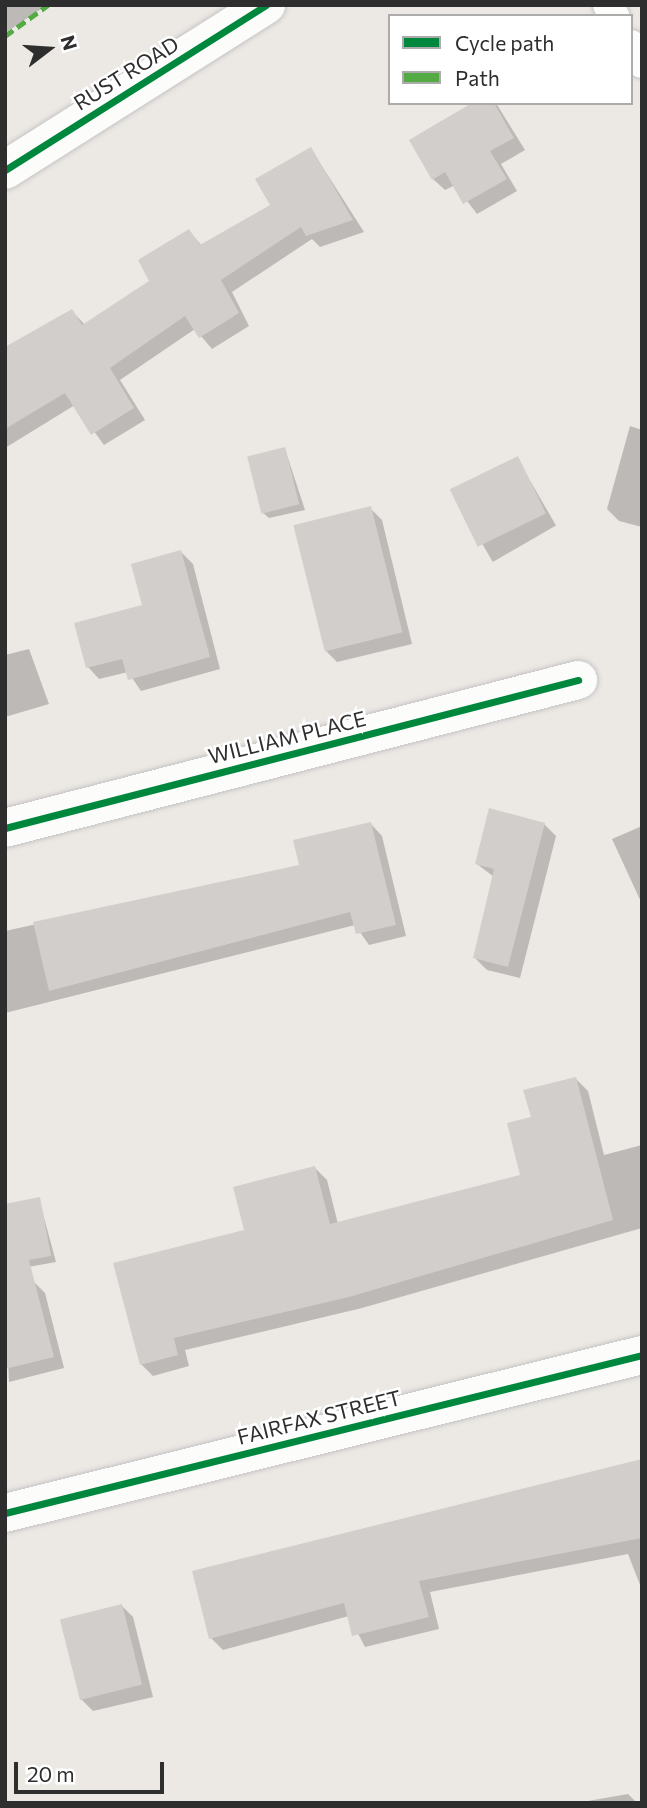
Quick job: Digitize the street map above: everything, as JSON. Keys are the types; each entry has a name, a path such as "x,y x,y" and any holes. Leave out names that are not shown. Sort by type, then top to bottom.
{"street":[{"name":"RUST ROAD","path":"5,170 266,5"},
{"name":"WILLIAM PLACE","path":"5,828 578,680"},
{"name":"FAIRFAX STREET","path":"5,1513 642,1355"}],"building":[{"path":"469,105 495,105 514,138 490,151 507,179 463,204 445,172 432,180 409,140"},
{"path":"311,147 353,220 306,236 301,227 221,280 239,313 199,338 185,316 110,368 134,408 91,435 65,393 5,429 5,347 72,309 82,325 149,281 138,260 189,229 200,245 270,205 255,179"},
{"path":"285,447 299,504 261,514 247,456"},
{"path":"518,456 546,514 478,547 450,489"},
{"path":"371,506 402,632 325,651 293,525"},
{"path":"181,550 210,657 128,680 122,659 86,668 74,623 142,605 131,564"},
{"path":"489,808 545,823 508,967 473,958 494,869 475,864"},
{"path":"371,822 396,925 356,934 350,912 49,991 33,922 299,865 293,840"},
{"path":"576,1077 613,1220 349,1297 174,1338 178,1355 140,1365 113,1263 244,1230 233,1187 315,1166 330,1224 520,1175 507,1123 531,1117 523,1090"},
{"path":"40,1197 51,1256 29,1260 54,1357 5,1369 5,1204"},
{"path":"642,1459 642,1538 419,1581 429,1617 352,1636 344,1603 209,1639 192,1571"},
{"path":"122,1604 142,1685 80,1700 60,1619"}],"marked path":[{"path":"5,36 48,5"}],"cycle path":[{"path":"5,170 266,5"},
{"path":"5,828 578,680"},
{"path":"5,1513 642,1355"}]}
